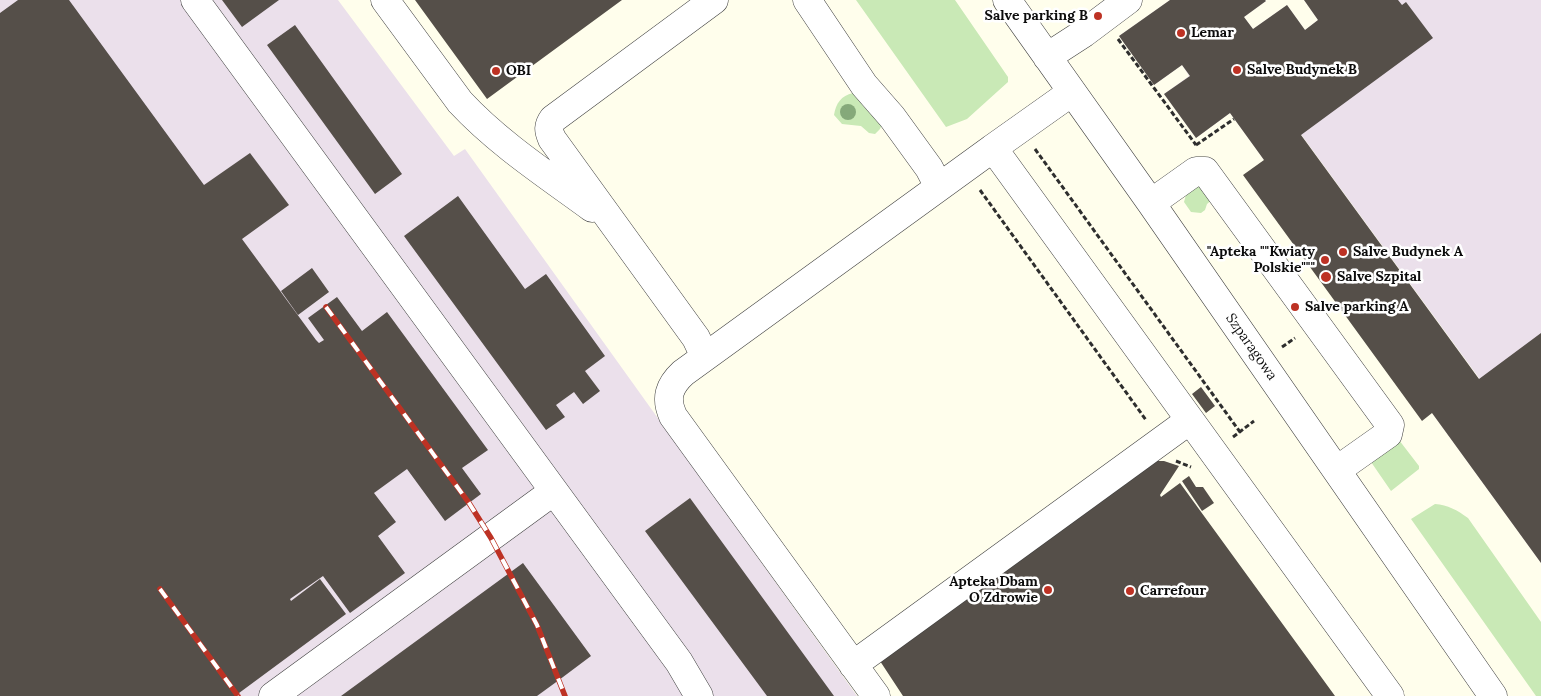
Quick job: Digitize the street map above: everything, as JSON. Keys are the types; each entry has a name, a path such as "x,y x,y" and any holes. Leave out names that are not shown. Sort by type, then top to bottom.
{"street":[{"path":"195,0 679,662 699,696"},
{"path":"385,0 460,102 472,114 523,157 614,225"},
{"path":"705,357 696,338 552,138 549,132 549,125 553,119 714,0"},
{"name":"Szparagowa","path":"1007,0 1151,203 1493,696"},
{"path":"1047,57 1084,33 1128,0"},
{"path":"810,2 864,85 892,117 929,168 939,187"},
{"path":"876,696 673,416 668,399 672,386 682,373 1072,92"},
{"path":"993,148 1390,696"},
{"path":"1151,203 1196,171 1205,171 1390,425 1388,434 1337,470"},
{"path":"853,665 1190,420"},
{"path":"273,696 554,491"}],"path":[{"path":"1119,41 1203,155 1205,171"},
{"path":"1195,146 1234,119"},
{"path":"1020,129 1240,432"},
{"path":"964,169 1162,441 1178,462 1191,467"}],"shaded area":[{"path":"0,0 338,0 454,156 465,149 857,696 0,696"},
{"path":"1170,0 1265,0 1244,17 1253,29 1287,5 1305,30 1318,20 1304,0 1541,0 1541,563 1432,413 1479,378 1300,133 1264,160 1230,113 1196,138 1164,94 1189,76 1182,65 1154,85 1119,36"}],"green space":[{"path":"856,0 955,0 1008,77 1008,82 967,119 946,127"},
{"path":"853,93 857,95 868,111 883,122 875,134 869,133 861,126 842,124 834,115 840,101 845,96"},
{"path":"1200,186 1214,198 1201,213 1191,212 1184,202 1187,191 1193,187"},
{"path":"1399,440 1419,466 1419,469 1391,491 1371,462"},
{"path":"1435,504 1452,508 1468,518 1541,622 1541,696 1536,696 1411,519"}],"building":[{"path":"18,0 69,0 204,185 250,153 289,205 242,239 316,340 319,343 324,340 308,318 337,297 362,331 387,312 488,450 462,468 481,494 445,521 407,469 374,493 396,522 378,536 405,573 350,613 323,576 290,599 291,601 320,579 346,614 235,696 0,696 0,13"},
{"path":"222,0 279,0 242,27"},
{"name":"OBI","path":"415,0 622,0 487,99"},
{"path":"1170,0 1265,0 1244,17 1253,29 1287,5 1305,30 1318,20 1304,0 1398,0 1402,5 1406,2 1433,38 1301,135 1479,379 1541,333 1541,563 1432,413 1422,421 1243,175 1264,160 1230,113 1196,138 1164,94 1190,76 1182,65 1154,85 1119,36"},
{"path":"295,25 402,174 375,194 267,45"},
{"path":"458,196 525,289 546,274 605,356 585,371 600,391 583,404 574,392 556,405 565,417 546,430 404,236"},
{"path":"312,268 329,292 298,315 281,291"},
{"path":"1201,387 1215,406 1206,413 1192,394"},
{"name":"Carrefour","path":"1153,461 1164,461 1179,466 1160,495 1161,497 1180,483 1335,696 903,696 880,661"},
{"path":"1189,476 1196,487 1203,487 1214,503 1202,511 1182,481"},
{"path":"690,498 834,696 767,696 645,531"},
{"path":"523,563 591,656 559,680 537,696 341,696"}],"railway":[{"path":"326,307 469,503 491,538 537,625 565,696"},
{"path":"160,589 238,696"}],"place":[{"name":"Salve parking B","path":"1098,16"},
{"name":"Lemar","path":"1181,33"},
{"name":"Salve Budynek B","path":"1237,70"},
{"name":"OBI","path":"496,71"},
{"name":"Salve Budynek A","path":"1343,252"},
{"name":"\"Apteka \"\"Kwiaty Polskie\"\"\"","path":"1325,260"},
{"name":"Salve Szpital","path":"1326,277"},
{"name":"Salve parking A","path":"1295,307"},
{"name":"Apteka Dbam O Zdrowie","path":"1048,590"},
{"name":"Carrefour","path":"1130,591"}]}
